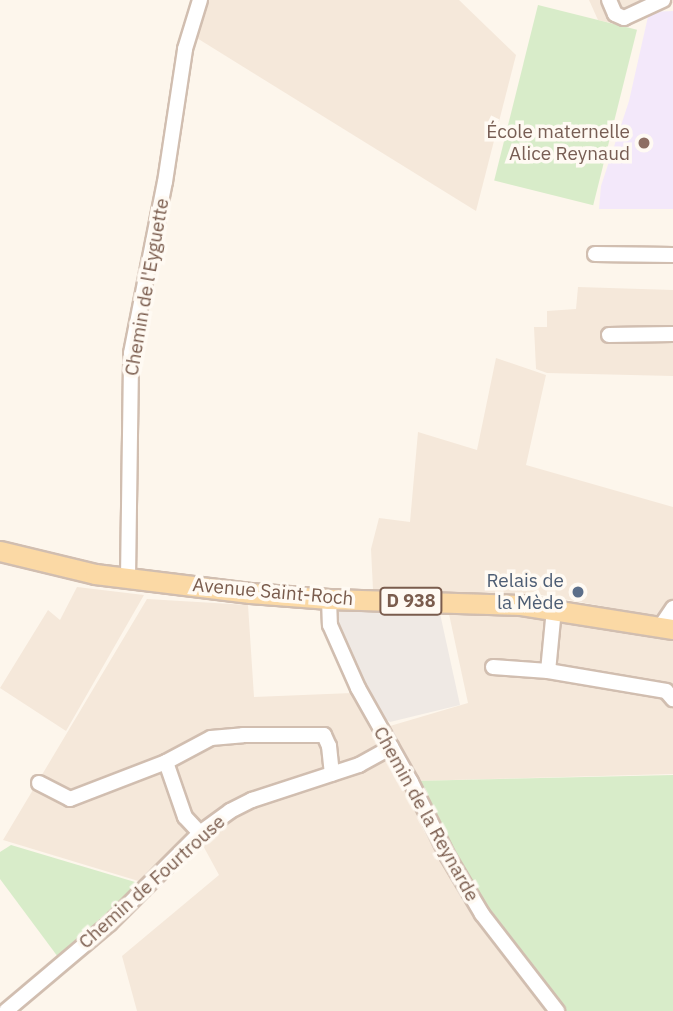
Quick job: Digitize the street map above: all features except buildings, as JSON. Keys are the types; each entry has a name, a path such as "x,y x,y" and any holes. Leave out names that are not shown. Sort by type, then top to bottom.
{"main road":[{"name":"Avenue Saint-Roch","path":"0,551 66,569 128,578 329,599 490,603 554,609 667,627"}],"street":[{"name":"Chemin de l'Eyguette","path":"128,578 131,353 165,182 185,49 200,0"},
{"path":"609,0 615,14 624,18 663,0"},
{"path":"595,254 673,255"},
{"path":"609,335 673,334"},
{"name":"Chemin de la Reynarde","path":"329,599 332,631 369,710 481,914 557,1011"},
{"path":"667,627 673,608"},
{"path":"548,671 554,609"},
{"path":"493,667 548,671 666,691 673,699"},
{"path":"39,783 70,799 166,762 211,738 243,735 324,735 329,746 332,774"},
{"name":"Chemin de Fourtrouse","path":"6,1011 109,925 200,833 243,804 375,758 391,747"},
{"path":"166,762 185,817 200,833"}],"shaded area":[{"path":"203,0 459,0 516,55 476,211 192,35"},
{"path":"589,0 673,0 673,3 624,26 598,20"},
{"name":"École maternelle Alice Reynaud","path":"673,11 673,209 599,209 601,186 629,101 649,12"},
{"path":"578,287 673,290 673,376 547,373 536,369 534,327 547,327 547,311 576,309"},
{"path":"496,358 546,375 526,465 673,507 673,619 536,594 373,590 371,549 379,518 410,522 418,432 477,450"},
{"path":"77,587 144,595 66,731 0,688 48,610 60,620"},
{"path":"147,599 248,605 254,697 352,693 377,744 370,752 236,798 208,817 145,883 3,840"},
{"path":"335,606 439,609 460,705 390,722 377,715 336,625"},
{"path":"449,614 562,617 673,640 673,774 413,781 390,726 468,703"},
{"path":"393,757 552,1011 137,1011 122,956 219,875 200,840 240,807"}],"green space":[{"path":"538,5 637,30 593,205 494,181"},
{"path":"673,775 673,1011 561,1011 484,914 414,781"},
{"path":"11,845 145,885 58,957 0,879 0,852"}],"place":[{"name":"École maternelle Alice Reynaud","path":"644,143"},
{"name":"Relais de la Mède","path":"578,592"}]}
